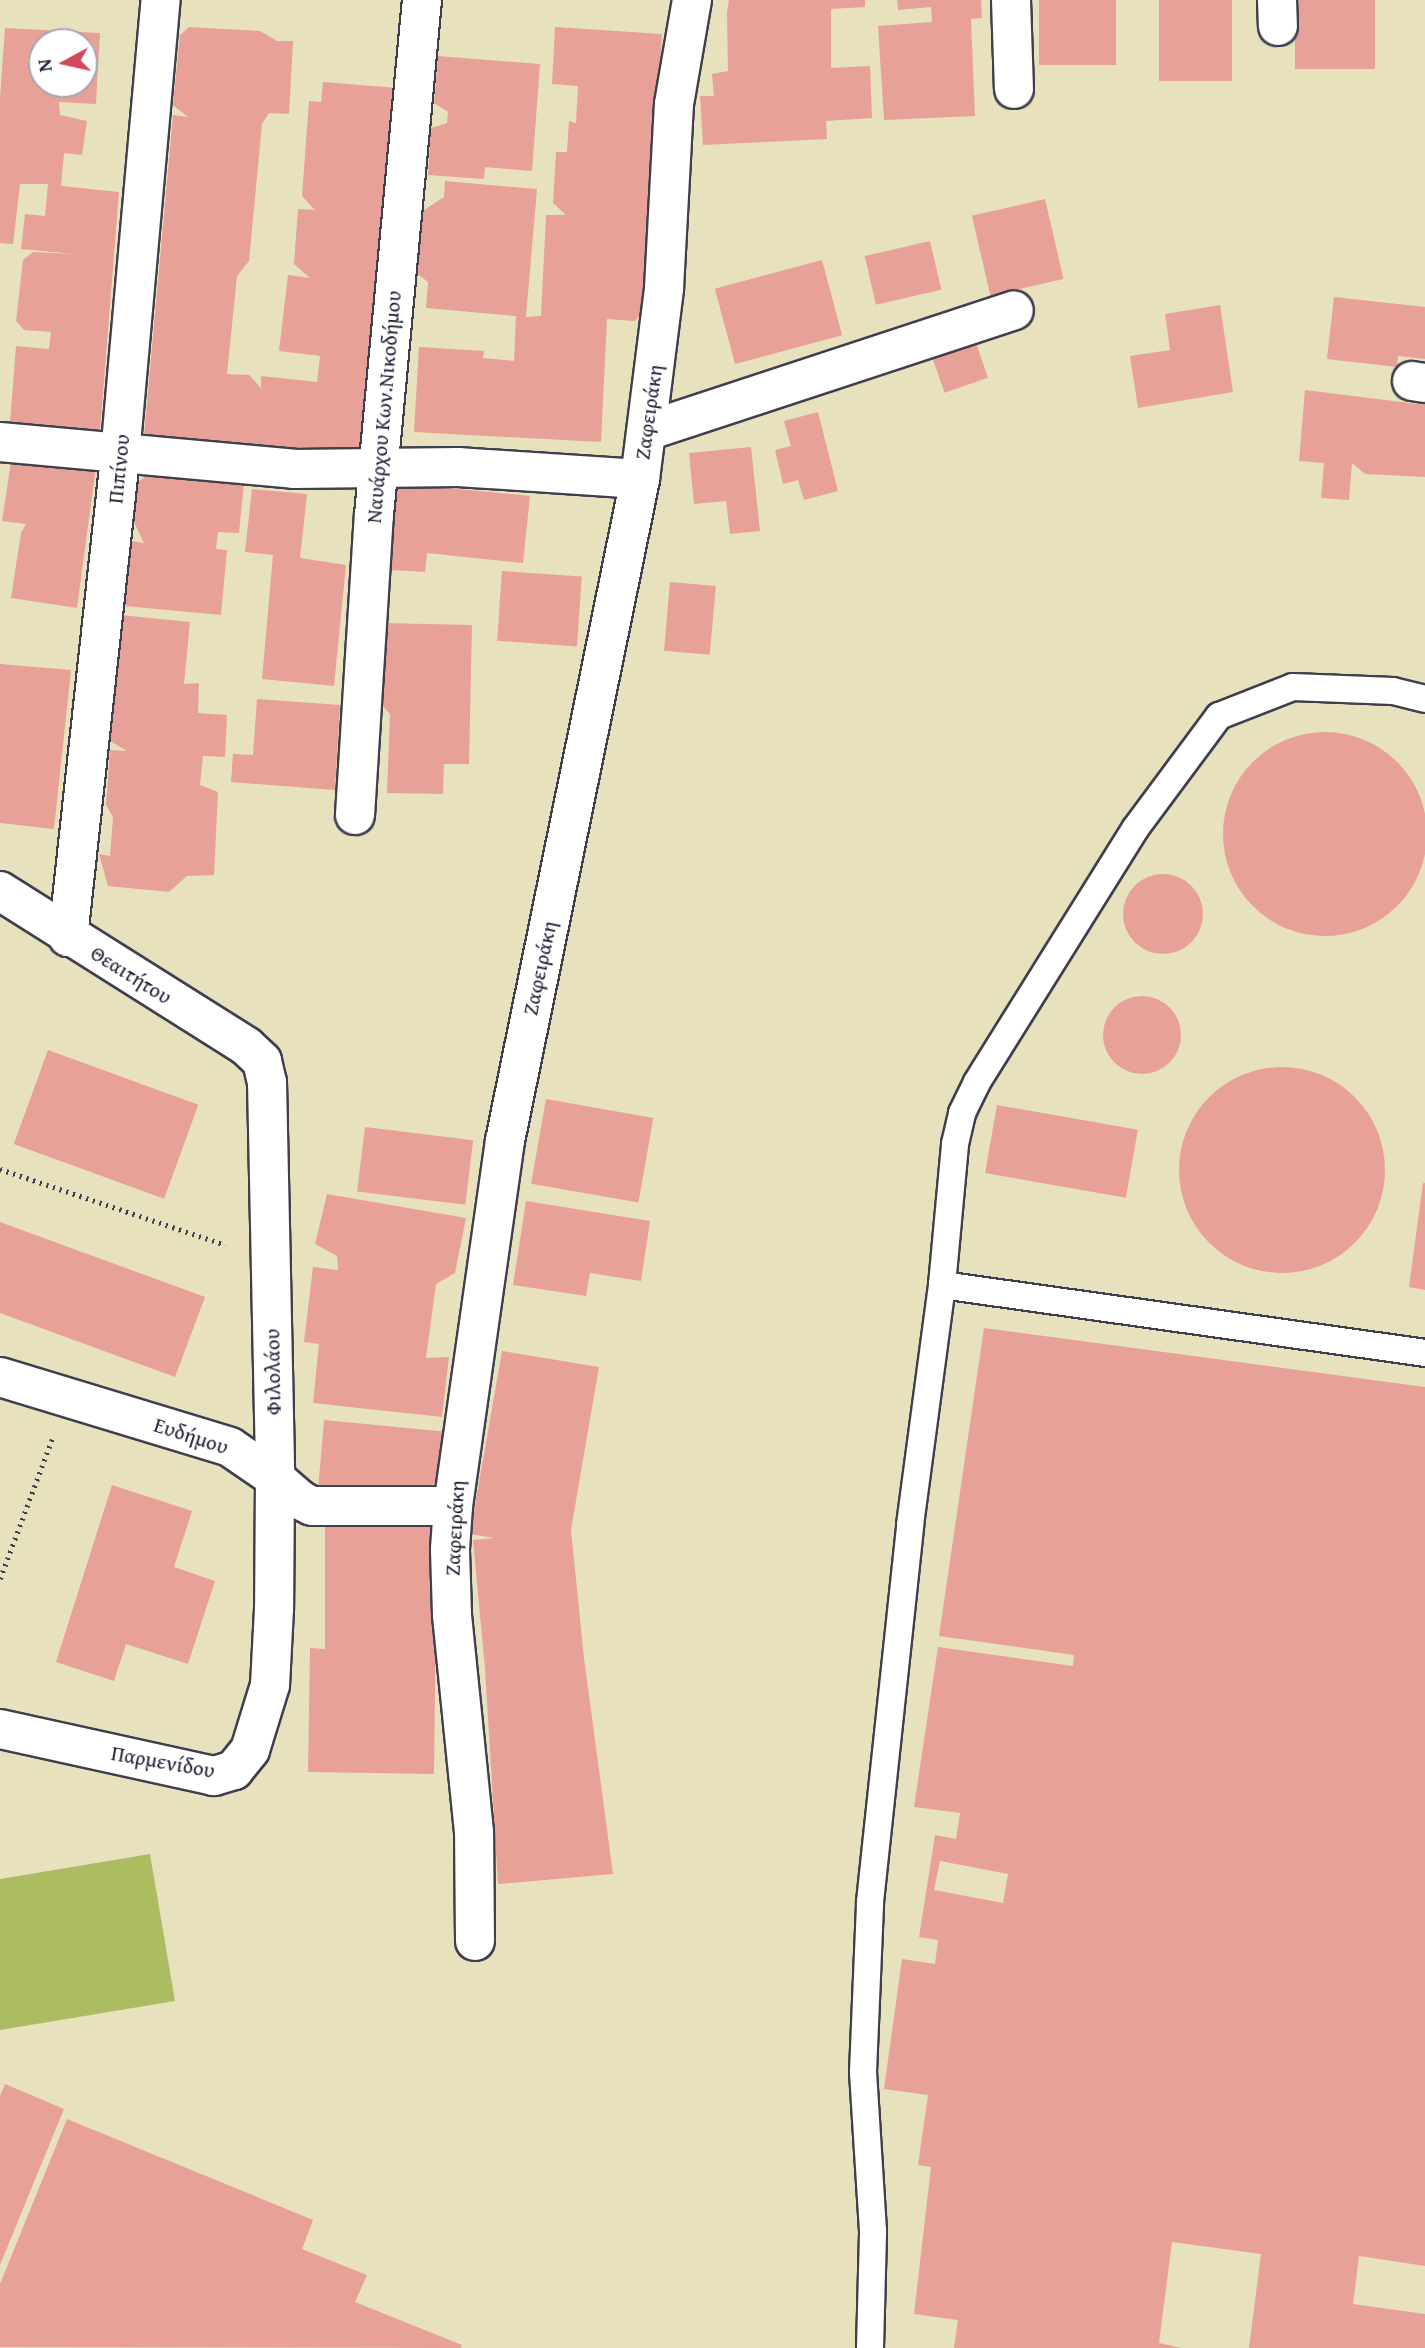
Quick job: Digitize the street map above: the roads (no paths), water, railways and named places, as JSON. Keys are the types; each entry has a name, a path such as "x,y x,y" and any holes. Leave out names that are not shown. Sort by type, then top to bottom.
{"street":[{"name":"Πιπίνου","path":"68,937 120,455 161,0"},
{"name":"Ναυάρχου Κων.Νικοδήμου","path":"355,815 379,470 422,0"},
{"name":"Ζαφειράκη","path":"475,1941 474,1832 452,1614 450,1549 453,1506 505,1140 640,479 664,288 674,104 692,0"},
{"path":"1011,0 1014,89"},
{"path":"647,430 1014,310"},
{"path":"0,442 294,469 458,467 640,479"},
{"name":"Θεαιτήτου","path":"0,891 68,937 246,1046 262,1061"},
{"name":"Φιλολάου","path":"262,1061 267,1082 275,1478 274,1609 270,1685"},
{"name":"Ευδήμου","path":"0,1377 230,1447 275,1478 300,1500 312,1506 453,1506"},
{"name":"Παρμενίδου","path":"0,1729 214,1776 234,1770 250,1751 270,1685"}],"lane":[{"path":"870,2348 873,2231 863,2072 870,1902 907,1552 942,1285 955,1143 962,1113 977,1082 1135,830 1219,716 1293,687 1393,691 1425,699"},
{"path":"942,1285 1425,1353"}]}
